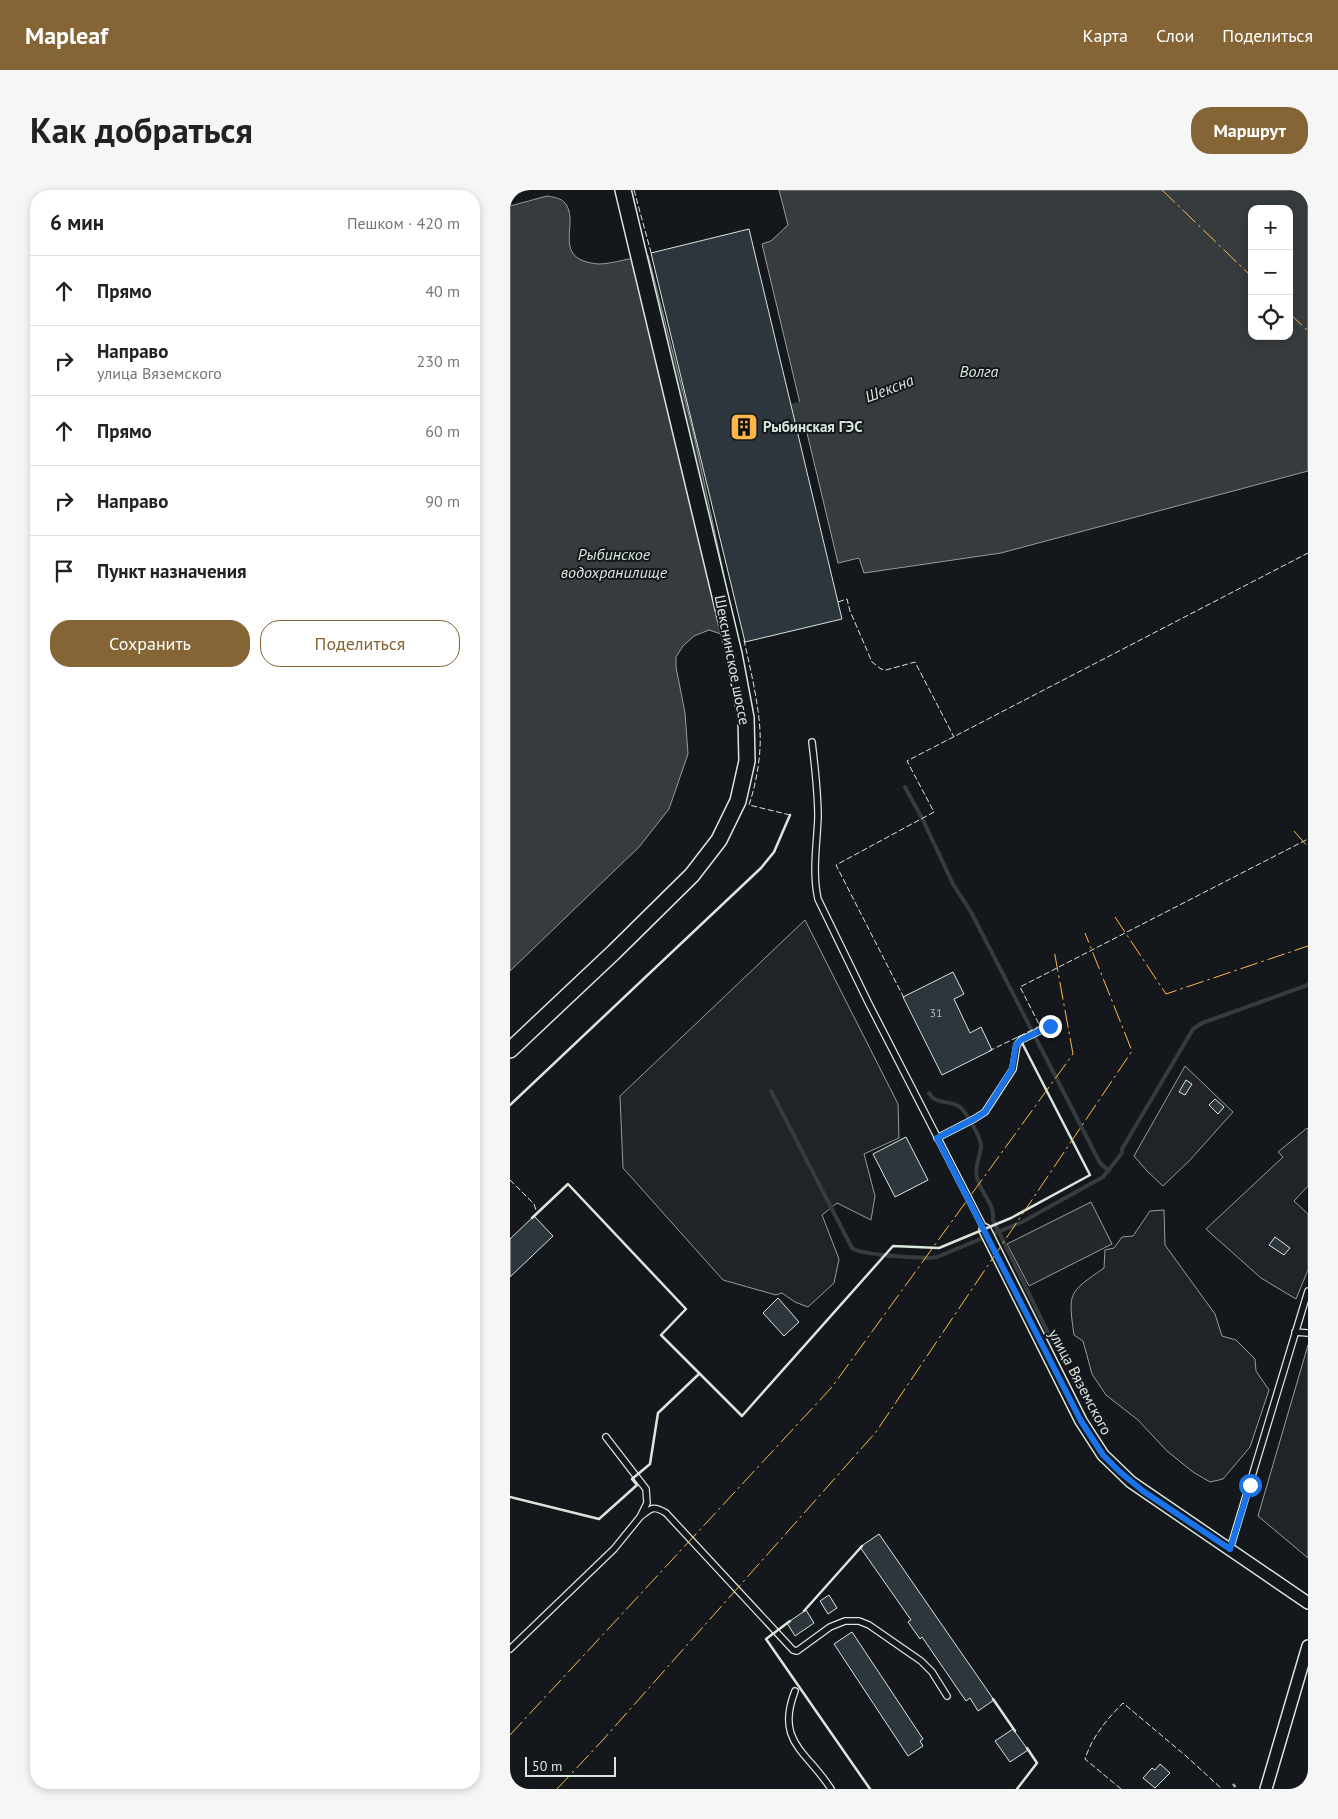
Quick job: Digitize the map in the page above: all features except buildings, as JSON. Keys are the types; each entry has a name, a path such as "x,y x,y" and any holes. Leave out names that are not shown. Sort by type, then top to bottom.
{"main road":[{"name":"Шекснинское шоссе","path":"510,1050 692,875 719,840 738,801 747,761 746,718 734,654 623,190"}],"street":[{"name":"улица Вяземского","path":"985,1230 1081,1421 1110,1464 1137,1486 1308,1603"},
{"path":"1266,1789 1308,1646"}],"lane":[{"path":"812,742 817,795 814,861 818,899 842,951 985,1230"},
{"path":"937,1138 985,1112 1012,1069 1016,1045 1021,1040 1050,1026"},
{"path":"1230,1549 1308,1291"},
{"path":"1295,1332 1308,1333"},
{"path":"510,1649 624,1539 640,1517 647,1503 646,1488 606,1437"},
{"path":"640,1517 652,1508 658,1508 666,1513 793,1650 797,1651 830,1627 845,1621 859,1621 869,1625 921,1661 932,1672 948,1696"},
{"path":"795,1690 788,1717 791,1734 797,1748 825,1779 831,1789"}],"path":[{"path":"1233,1784 1237,1789"}],"shaded area":[{"path":"805,920 898,1104 899,1138 864,1154 875,1196 871,1220 837,1203 822,1215 839,1259 834,1283 808,1307 795,1302 782,1293 776,1295 723,1280 623,1168 620,1096"},
{"path":"1185,1066 1233,1112 1190,1160 1163,1186 1134,1156"},
{"path":"1307,1128 1308,1186 1294,1201 1308,1214 1308,1270 1296,1299 1261,1278 1206,1229 1283,1157 1278,1152"},
{"path":"1091,1202 1112,1244 1029,1286 1007,1244"},
{"path":"1164,1210 1165,1245 1215,1314 1222,1336 1236,1340 1255,1359 1256,1371 1269,1390 1250,1447 1223,1479 1210,1482 1193,1472 1167,1451 1138,1420 1106,1395 1092,1374 1083,1341 1074,1335 1071,1310 1073,1295 1083,1283 1104,1268 1105,1250 1114,1248 1122,1237 1133,1236 1150,1211"},
{"path":"1308,1345 1308,1558 1258,1516"}],"water":[{"name":"Волга","path":"779,190 1308,190 1308,471 1001,553 864,573 859,558 838,563 762,244 771,241 788,225"},
{"name":"Рыбинское водохранилище","path":"547,196 563,201 569,211 570,248 575,256 584,261 604,264 648,255 694,435 735,627 734,634 727,636 709,630 694,636 683,646 676,657 676,667 685,713 688,754 669,809 639,847 510,971 510,206"}],"waterway":[{"name":"Шексна","path":"763,421 831,406"},
{"path":"905,787 924,822 953,884 971,912 1100,1163 1109,1171"},
{"path":"771,1091 852,1248 867,1253 901,1257 937,1257 1022,1222 1103,1177 1122,1153 1122,1149 1193,1029 1202,1023 1308,985"},
{"path":"929,1093 936,1100 959,1106 977,1133 981,1143 976,1170 979,1183 992,1208 993,1220 1052,1341"}],"fence":[{"path":"634,190 652,256"},
{"path":"904,998 836,865 934,812 907,761 1308,553"},
{"path":"838,602 847,599 850,611 872,662 881,669 886,670 915,662 954,737"},
{"path":"744,640 755,694 760,735 758,770 749,805 790,815"},
{"path":"989,1051 1040,1026 1020,987 1308,839"},
{"path":"510,1180 534,1204 537,1213"},
{"path":"1121,1789 1085,1759 1101,1729 1123,1703 1222,1789"}],"wall":[{"path":"510,1105 761,868 774,852 790,815"},
{"path":"532,1218 568,1184 686,1309 661,1335 742,1416 893,1246 939,1248 1011,1218 1090,1175 1019,1037"},
{"path":"510,1497 599,1519 637,1485 632,1479 650,1464 658,1413 699,1374"},
{"path":"804,1611 862,1546"},
{"path":"790,1621 766,1639 870,1789"},
{"path":"993,1699 1015,1731"},
{"path":"1017,1789 1037,1763 1027,1748"}],"power":[{"path":"1162,190 1248,273"},
{"path":"1293,317 1308,331"},
{"path":"1294,831 1308,847"},
{"path":"1115,917 1166,994 1308,946"},
{"path":"557,1789 876,1432 1132,1051 1085,933"},
{"path":"510,1735 832,1387 1073,1054 1054,950"}],"place":[{"name":"Рыбинская ГЭС","path":"744,427"}],"route":[{"path":"1050,1026 1021,1040 1016,1045 1012,1069 985,1112 937,1138 1081,1421 1096,1446 1110,1464 1143,1491 1230,1549 1250,1485"}]}
